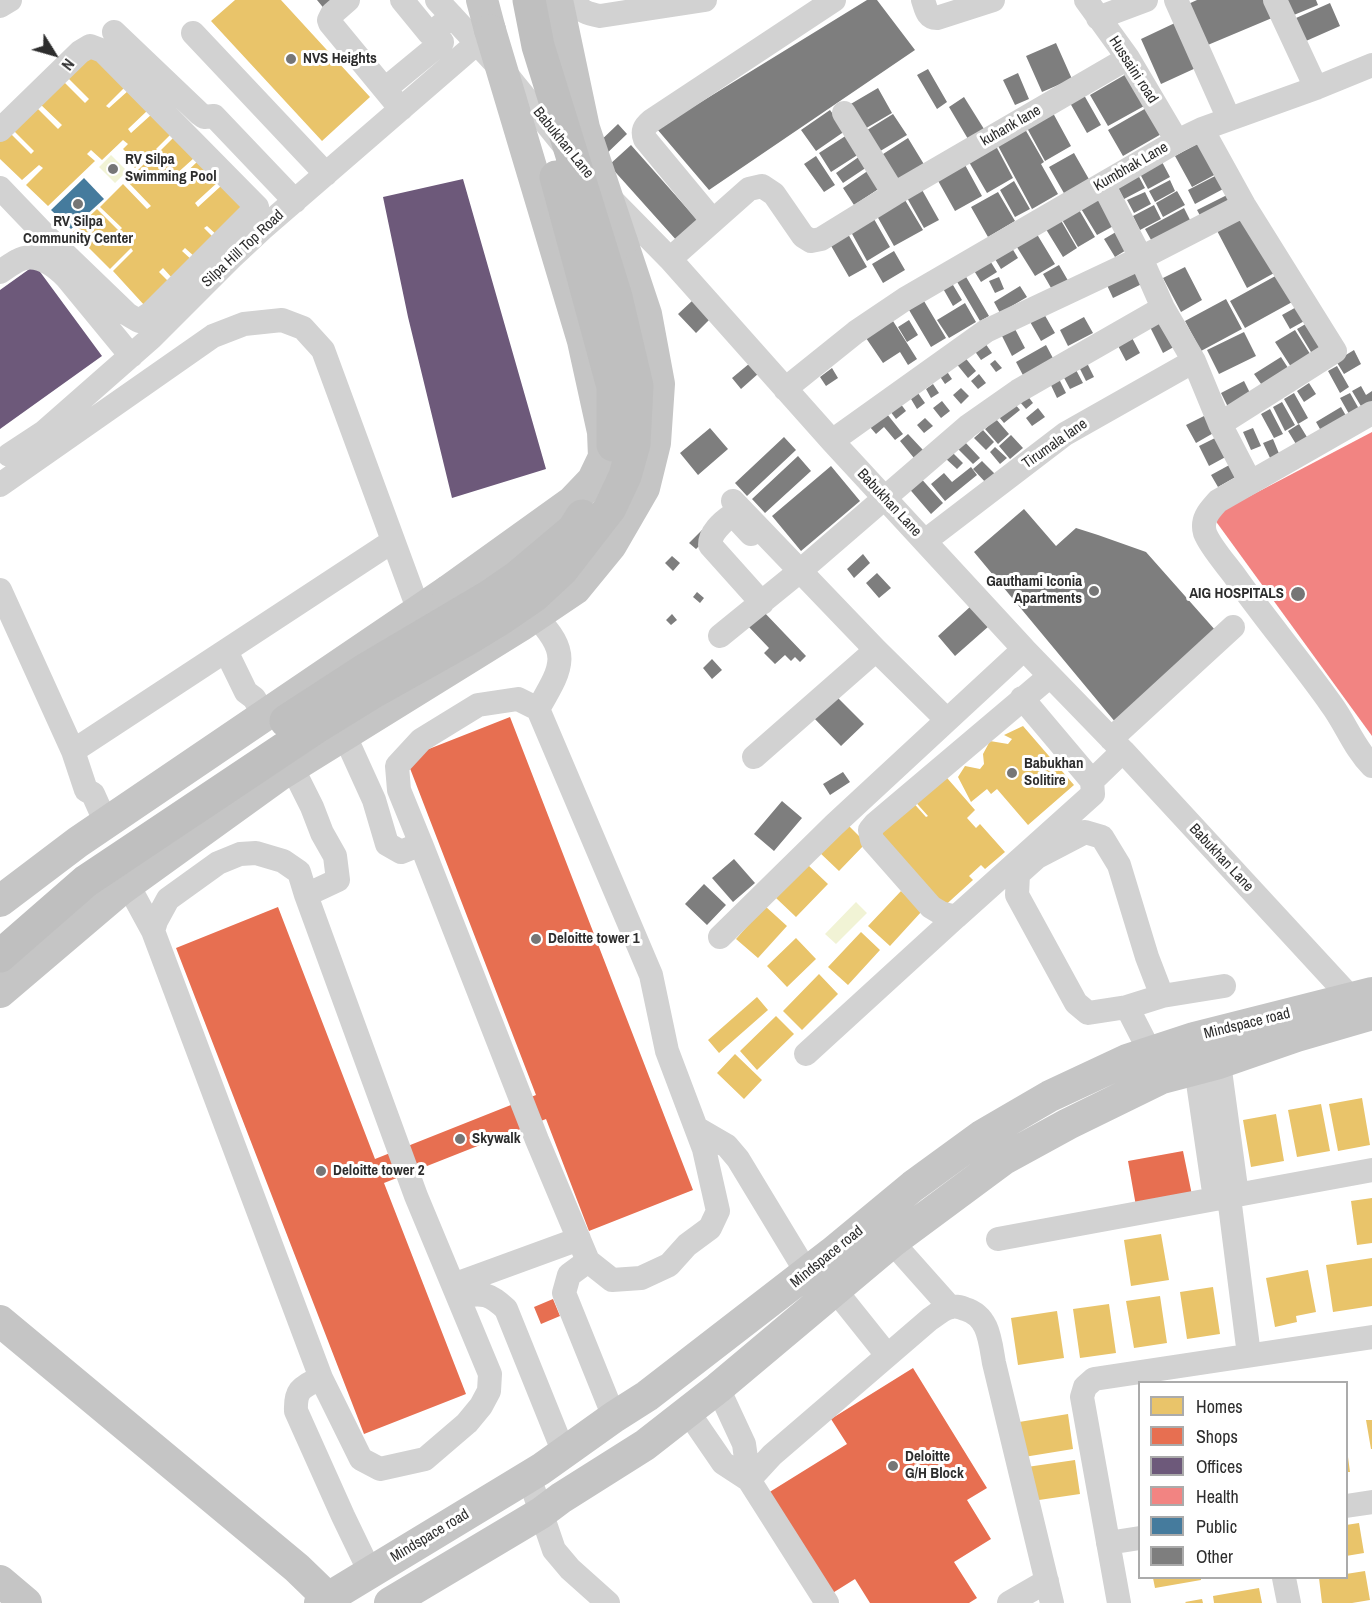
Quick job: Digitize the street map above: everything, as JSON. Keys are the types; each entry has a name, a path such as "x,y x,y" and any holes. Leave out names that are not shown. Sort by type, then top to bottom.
{"highway":[{"path":"0,927 62,873 293,716 517,577 574,529 603,484 610,467 612,450 613,387 506,0"},
{"path":"0,956 86,881 315,728 375,691 471,638 534,596 562,570 610,508 625,476 634,444 637,386 616,297 538,46 528,0"}],"main road":[{"path":"0,902 102,826 448,591 572,502 593,480 604,457 603,432 583,341 483,36 482,0"},
{"path":"0,992 128,885 247,798 344,734 535,616 575,588 611,545 644,488 656,443 659,384 646,314 584,128 557,0"},
{"path":"215,749 247,798"},
{"path":"168,781 204,829"},
{"name":"Mindspace road","path":"324,1600 529,1477 647,1396 807,1273 913,1186 983,1135 1050,1096 1127,1060 1194,1038 1365,1001"},
{"name":"Mindspace road","path":"390,1603 541,1513 645,1445 718,1388 892,1242 1004,1159 1068,1124 1162,1078 1208,1066 1297,1036 1365,1001"},
{"path":"0,1321 297,1568 324,1600"},
{"path":"0,1581 26,1603"}],"street":[{"path":"0,6 10,0"},
{"path":"348,0 332,14 330,23 401,109"},
{"path":"402,0 429,33 432,33 444,8"},
{"path":"573,0 587,13 600,16 705,0"},
{"path":"670,259 713,221 645,139 643,133 645,127 834,0"},
{"path":"923,0 928,15 938,18 993,0"},
{"path":"1092,9 1146,0"},
{"path":"1275,0 1316,88"},
{"path":"1178,4 1229,119"},
{"name":"Babukhan Lane","path":"444,8 483,36 509,78 586,174 670,259 832,441 1023,649 1365,1001"},
{"name":"Hussaini road","path":"1092,9 1128,58 1177,141"},
{"path":"114,32 200,114 204,117 214,116 295,201"},
{"path":"193,33 326,174"},
{"name":"Silpa Hill Top Road","path":"5,450 44,432 151,338 224,252 255,223 295,201 483,36"},
{"path":"385,89 442,42"},
{"path":"0,130 90,45 103,51 256,204 255,223"},
{"name":"kuhank lane","path":"713,221 749,189 762,186 774,194 803,236 812,242 821,239 1128,58"},
{"name":"Kumbhak Lane","path":"785,389 856,332 905,299 1177,141 1202,129 1372,65"},
{"path":"844,113 894,194"},
{"path":"1202,129 1244,205 1335,351 1220,424"},
{"path":"1103,183 1141,258 1162,308 1194,361 1220,424 1246,474"},
{"path":"0,188 127,315 139,321 224,252"},
{"path":"832,441 986,331 1141,258 1244,205"},
{"path":"0,272 19,259 38,258 55,265 131,356"},
{"path":"758,598 800,571 968,426 1018,391 1162,308"},
{"path":"0,485 213,336 244,324 282,321 303,328 323,350 419,611"},
{"name":"Tirumala lane","path":"925,541 1065,434 1194,361"},
{"path":"1372,413 1218,501 1208,511 1204,521 1206,534 1212,544 1252,601 1333,706 1363,756 1372,766"},
{"path":"0,478 9,467 5,450"},
{"path":"720,636 758,598 779,572 781,566 766,542 733,501"},
{"path":"758,598 710,545 713,534 731,516 800,571 947,720"},
{"path":"73,751 393,541"},
{"path":"0,590 73,751 86,790 85,800 102,826"},
{"path":"535,616 549,630 561,654 556,678 538,709"},
{"path":"1092,781 1117,745 1233,627"},
{"path":"720,937 834,825 1023,649"},
{"path":"754,757 876,650"},
{"path":"225,651 246,692 246,704 260,719"},
{"path":"956,917 931,908 872,840 870,830 1050,676"},
{"path":"806,1054 1093,794 1092,781 1022,698"},
{"path":"518,699 538,709 651,975 667,1052 704,1149 718,1211 710,1228 687,1245 669,1265 641,1278 612,1280 583,1250 537,1140 421,844 399,790 397,766 421,740 478,705 518,699"},
{"path":"344,734 374,800 387,844 401,852 421,844"},
{"path":"292,767 335,856 338,880 306,895"},
{"path":"1162,996 1147,957 1119,865 1102,837 1085,832 1037,856 1018,874 1017,895 1076,1003 1088,1013 1127,1007 1162,996 1224,986"},
{"path":"128,885 153,932 321,1378 361,1459 380,1469 425,1459 466,1423 481,1406 489,1391 490,1374 416,1196 299,872 283,861 256,853 240,854 218,863 168,899 156,921 153,932"},
{"path":"1127,1007 1150,1052"},
{"path":"1208,1066 1249,1356"},
{"path":"696,1128 727,1146 738,1159 807,1273"},
{"path":"998,1239 1372,1170"},
{"path":"892,1242 949,1306"},
{"path":"455,1291 583,1250"},
{"path":"583,1250 569,1275 564,1293 615,1417"},
{"path":"835,1290 887,1355"},
{"path":"455,1291 484,1294 497,1300 506,1309 564,1453"},
{"path":"749,1480 772,1455 930,1318 949,1306 973,1311 988,1330 1049,1592 1009,1603"},
{"path":"1119,1603 1082,1397 1085,1387 1094,1379 1372,1337"},
{"path":"321,1378 302,1387 296,1397 296,1411 370,1572"},
{"path":"718,1388 744,1444 749,1480"},
{"path":"688,1412 723,1463 749,1480 827,1603"},
{"path":"529,1477 554,1550 570,1569 608,1603"},
{"path":"1348,1506 1372,1502"},
{"path":"1108,1543 1138,1538"},
{"path":"1284,1579 1289,1603"}],"shaded area":[{"name":"RV Silpa Swimming Pool","path":"111,155 127,171 115,183 99,167"},
{"path":"856,902 867,913 836,944 825,934"}],"building: Homes":[{"name":"NVS Heights","path":"235,0 281,0 370,97 322,141 211,21"},
{"path":"93,53 126,86 106,106 109,108 129,90 148,110 128,129 131,133 152,114 171,134 156,149 159,152 174,137 194,158 174,176 178,180 198,161 218,182 195,203 198,207 221,186 245,210 218,236 207,226 204,228 215,239 196,258 185,248 182,251 193,261 173,279 163,268 159,272 170,283 145,306 113,271 133,251 131,248 110,269 73,232 97,209 119,231 122,228 100,207 123,184 147,209 151,206 127,181 145,163 143,161 135,168 124,157 127,153 123,149 128,144 123,140 102,160 91,150 87,154 95,161 48,206 26,185 43,168 39,165 22,180 0,159 0,139 8,131 31,154 34,151 11,128 35,106 58,129 62,125 39,103 63,81 85,103 89,99 67,77"},
{"name":"Babukhan Solitire","path":"1023,726 1074,785 1028,825 997,789 991,794 987,789 971,802 958,777 965,766 980,769 984,764 983,754 990,741 1008,744 1012,739 1004,735"},
{"path":"941,771 975,810 967,818 976,828 980,824 1005,852 985,869 981,865 969,876 973,880 940,910 871,833 910,799 926,817 928,816 911,797"},
{"path":"846,823 866,843 839,871 818,851"},
{"path":"808,865 828,884 796,917 776,898"},
{"path":"901,891 922,911 890,946 868,926"},
{"path":"765,906 787,926 758,958 736,939"},
{"path":"861,932 880,950 848,985 828,967"},
{"path":"796,938 816,959 787,987 767,966"},
{"path":"819,974 838,994 802,1030 783,1011"},
{"path":"757,997 768,1010 719,1053 708,1040"},
{"path":"776,1016 794,1034 757,1070 740,1051"},
{"path":"735,1054 762,1080 744,1099 717,1073"},
{"path":"1362,1098 1370,1145 1338,1151 1329,1104"},
{"path":"1321,1104 1330,1151 1297,1157 1288,1110"},
{"path":"1276,1114 1284,1161 1251,1167 1243,1120"},
{"path":"1372,1198 1372,1243 1357,1245 1351,1201"},
{"path":"1161,1234 1169,1280 1131,1286 1124,1240"},
{"path":"1372,1258 1372,1306 1333,1312 1326,1265"},
{"path":"1308,1270 1316,1312 1296,1316 1297,1322 1275,1327 1266,1278"},
{"path":"1213,1287 1220,1334 1187,1339 1180,1292"},
{"path":"1160,1296 1167,1343 1134,1348 1126,1301"},
{"path":"1109,1304 1116,1353 1080,1358 1073,1309"},
{"path":"1057,1311 1064,1358 1018,1365 1011,1318"},
{"path":"1068,1414 1073,1449 1024,1457 1019,1422"},
{"path":"1366,1420 1372,1420 1372,1449 1371,1449"},
{"path":"1075,1460 1080,1494 1032,1501 1027,1467"},
{"path":"1359,1523 1364,1553 1348,1556 1348,1525"},
{"path":"1365,1571 1370,1600 1352,1603 1322,1603 1319,1579 1348,1579 1348,1574"},
{"path":"1153,1579 1201,1579 1201,1580 1155,1588"},
{"path":"1259,1588 1262,1603 1214,1603 1213,1596"},
{"path":"1202,1599 1203,1603 1185,1602"}],"building: Shops":[{"path":"510,717 693,1190 589,1231 546,1119 384,1183 466,1394 364,1434 176,948 278,907 375,1159 536,1095 406,758"},
{"path":"1183,1151 1192,1195 1136,1206 1128,1161"},
{"path":"553,1299 560,1316 541,1324 534,1307"},
{"name":"Deloitte G/H Block","path":"913,1368 987,1488 967,1500 991,1539 954,1562 977,1598 969,1603 870,1603 855,1579 831,1594 768,1493 847,1444 831,1419"}],"building: Offices":[{"path":"463,179 546,469 452,498 408,317 383,197"},
{"path":"35,265 102,356 0,429 0,290"}],"building: Health":[{"path":"1372,432 1372,736 1212,516"}],"building: Public":[{"name":"RV Silpa Community Center","path":"84,178 104,199 71,229 51,210"}],"building: Other":[{"path":"317,0 340,0 326,11"},
{"path":"867,0 877,0 915,50 709,190 657,129"},
{"path":"1197,0 1265,0 1272,18 1203,47 1186,5"},
{"path":"1283,0 1316,0 1318,5 1289,17"},
{"path":"1330,3 1340,26 1306,41 1296,18"},
{"path":"1177,22 1198,67 1161,84 1141,39"},
{"path":"1056,43 1072,79 1042,92 1026,56"},
{"path":"928,69 947,102 937,109 917,75"},
{"path":"1018,73 1029,99 1015,105 1003,80"},
{"path":"1128,73 1146,105 1108,126 1090,95"},
{"path":"878,88 892,113 863,130 849,105"},
{"path":"1084,95 1101,125 1087,133 1070,103"},
{"path":"964,97 984,129 968,139 949,107"},
{"path":"1148,107 1163,133 1123,156 1108,130"},
{"path":"830,110 845,131 816,151 801,130"},
{"path":"1053,113 1071,146 1045,161 1027,128"},
{"path":"893,114 907,135 877,153 864,132"},
{"path":"618,124 627,134 603,157 594,147"},
{"path":"1025,129 1044,162 1041,164 1058,194 1032,209 997,144"},
{"path":"847,135 859,154 831,172 819,153"},
{"path":"908,138 925,166 896,183 880,156"},
{"path":"1201,142 1218,173 1192,187 1175,156"},
{"path":"631,145 700,223 678,242 609,165"},
{"path":"996,146 1013,178 987,193 969,162"},
{"path":"1074,153 1090,181 1065,195 1049,167"},
{"path":"816,156 835,185 824,192 804,164"},
{"path":"860,156 867,167 843,183 836,173"},
{"path":"1161,160 1170,177 1148,189 1139,172"},
{"path":"964,163 982,196 955,211 937,179"},
{"path":"869,170 880,188 854,205 843,188"},
{"path":"1137,173 1145,188 1124,199 1116,184"},
{"path":"1219,174 1225,188 1195,204 1188,190"},
{"path":"1170,180 1175,191 1155,202 1149,191"},
{"path":"1014,181 1030,209 1015,217 1000,190"},
{"path":"921,188 939,220 924,228 906,196"},
{"path":"1177,191 1185,205 1163,217 1156,203"},
{"path":"998,192 1015,221 988,237 971,207"},
{"path":"1145,192 1151,204 1134,213 1127,200"},
{"path":"1102,194 1119,223 1097,235 1080,207"},
{"path":"1227,195 1233,206 1203,221 1197,210"},
{"path":"905,200 923,230 894,246 877,216"},
{"path":"1154,205 1161,219 1140,230 1133,216"},
{"path":"1078,208 1095,237 1078,247 1061,218"},
{"path":"1184,208 1193,226 1155,247 1145,229"},
{"path":"1243,210 1276,272 1247,288 1214,225"},
{"path":"1059,217 1077,248 1063,257 1044,226"},
{"path":"874,219 890,247 867,261 851,232"},
{"path":"1121,229 1131,247 1115,257 1104,239"},
{"path":"1035,231 1055,264 1035,276 1015,244"},
{"path":"848,234 867,267 849,277 830,244"},
{"path":"1012,248 1018,258 1001,269 995,259"},
{"path":"894,251 905,270 883,283 872,264"},
{"path":"989,259 997,272 981,282 973,269"},
{"path":"1139,262 1148,281 1113,298 1104,279"},
{"path":"1059,265 1070,284 1054,293 1043,274"},
{"path":"1185,267 1202,300 1181,312 1163,278"},
{"path":"1279,274 1294,301 1245,328 1230,301"},
{"path":"965,275 989,316 980,321 956,280"},
{"path":"999,277 1004,289 995,293 989,281"},
{"path":"950,280 962,300 953,306 941,285"},
{"path":"1020,286 1027,297 1000,313 994,302"},
{"path":"1226,299 1242,329 1201,351 1185,321"},
{"path":"692,301 710,319 696,333 678,314"},
{"path":"924,301 946,338 931,347 909,310"},
{"path":"965,303 976,322 949,338 937,320"},
{"path":"1300,305 1308,319 1290,329 1282,315"},
{"path":"1043,312 1055,333 1041,341 1029,320"},
{"path":"1164,314 1179,344 1163,353 1148,323"},
{"path":"1084,317 1093,333 1068,346 1060,330"},
{"path":"909,320 918,335 907,342 898,327"},
{"path":"893,321 917,359 908,365 900,352 883,363 866,338"},
{"path":"1309,322 1326,349 1314,357 1297,329"},
{"path":"1015,329 1025,348 1012,356 1002,336"},
{"path":"1295,330 1312,357 1293,370 1275,342"},
{"path":"1244,332 1256,356 1219,374 1207,350"},
{"path":"1130,334 1140,353 1126,361 1116,342"},
{"path":"985,343 992,353 981,360 974,350"},
{"path":"1046,345 1055,362 1025,379 1016,362"},
{"path":"1354,350 1361,364 1344,374 1336,361"},
{"path":"963,355 976,371 968,378 955,362"},
{"path":"1281,357 1292,374 1266,391 1254,374"},
{"path":"995,360 1002,368 996,372 990,364"},
{"path":"1086,361 1094,377 1086,381 1078,365"},
{"path":"750,363 759,373 741,389 732,378"},
{"path":"1337,366 1349,387 1340,393 1328,371"},
{"path":"832,368 838,378 826,386 820,377"},
{"path":"1075,368 1083,383 1070,389 1062,374"},
{"path":"946,370 952,379 945,384 939,375"},
{"path":"979,374 986,383 978,389 971,381"},
{"path":"1058,377 1066,393 1057,398 1049,381"},
{"path":"1244,381 1253,399 1230,411 1221,393"},
{"path":"1309,383 1316,394 1304,402 1297,391"},
{"path":"933,384 939,393 931,398 926,389"},
{"path":"1361,386 1366,395 1372,391 1372,409 1365,413 1352,391"},
{"path":"961,388 969,396 961,404 953,395"},
{"path":"918,393 925,403 917,409 911,399"},
{"path":"1294,393 1308,418 1298,424 1284,399"},
{"path":"1350,393 1363,416 1353,421 1340,398"},
{"path":"1027,395 1033,403 1026,409 1019,401"},
{"path":"942,401 950,411 941,418 933,408"},
{"path":"1282,402 1295,425 1285,431 1273,407"},
{"path":"900,403 906,411 896,419 890,411"},
{"path":"1015,404 1020,410 1004,423 999,417"},
{"path":"1341,407 1349,421 1324,436 1316,422"},
{"path":"1038,408 1045,417 1032,426 1026,418"},
{"path":"1270,409 1283,434 1274,438 1261,414"},
{"path":"887,414 903,434 895,440 884,427 876,434 870,427"},
{"path":"1208,414 1217,431 1196,443 1186,425"},
{"path":"925,418 933,426 924,433 917,425"},
{"path":"996,419 1009,434 998,444 985,429"},
{"path":"1299,424 1310,442 1299,449 1288,431"},
{"path":"710,428 728,449 698,475 680,453"},
{"path":"1253,428 1261,446 1251,450 1243,432"},
{"path":"983,430 994,442 986,450 974,438"},
{"path":"908,434 923,450 914,458 900,441"},
{"path":"1011,435 1023,448 1010,459 999,446"},
{"path":"1221,435 1231,454 1209,466 1199,446"},
{"path":"784,437 796,450 747,496 735,483"},
{"path":"1273,439 1280,456 1271,460 1263,443"},
{"path":"964,441 980,458 973,464 957,448"},
{"path":"995,447 1007,458 1000,464 990,452"},
{"path":"952,452 963,463 957,469 945,458"},
{"path":"798,456 811,471 765,513 752,499"},
{"path":"982,461 996,475 987,484 973,469"},
{"path":"1233,463 1239,475 1218,487 1211,475"},
{"path":"831,466 860,501 801,551 772,516"},
{"path":"971,467 977,475 945,501 931,484 944,473 952,482"},
{"path":"918,475 943,503 931,514 906,485"},
{"name":"Gauthami Iconia Apartments","path":"1024,509 1056,546 1076,528 1146,552 1216,631 1116,723 974,552"},
{"path":"702,530 709,536 696,549 689,543"},
{"path":"863,554 870,563 854,578 847,569"},
{"path":"672,556 680,563 673,571 665,563"},
{"path":"877,573 891,588 879,598 866,583"},
{"path":"697,592 704,598 700,603 693,597"},
{"path":"971,606 989,626 955,656 938,636"},
{"path":"762,610 806,656 800,662 795,657 791,661 785,655 775,664 764,653 769,648 747,625"},
{"path":"672,614 677,620 671,625 666,620"},
{"path":"712,659 722,670 712,679 703,668"},
{"path":"834,694 864,724 841,746 812,716"},
{"path":"843,772 850,782 830,795 823,784"},
{"path":"782,801 802,818 774,851 754,834"},
{"path":"734,859 755,883 733,902 712,878"},
{"path":"704,884 726,905 707,925 685,904"}],"place":[{"name":"NVS Heights","path":"291,59"},
{"name":"RV Silpa Swimming Pool","path":"113,169"},
{"name":"RV Silpa Community Center","path":"78,204"},
{"name":"Gauthami Iconia Apartments","path":"1094,591"},
{"name":"AIG HOSPITALS","path":"1298,594"},
{"name":"Babukhan Solitire","path":"1012,773"},
{"name":"Deloitte tower 1","path":"536,939"},
{"name":"Skywalk","path":"460,1139"},
{"name":"Deloitte tower 2","path":"321,1171"},
{"name":"Deloitte G/H Block","path":"893,1466"}]}
